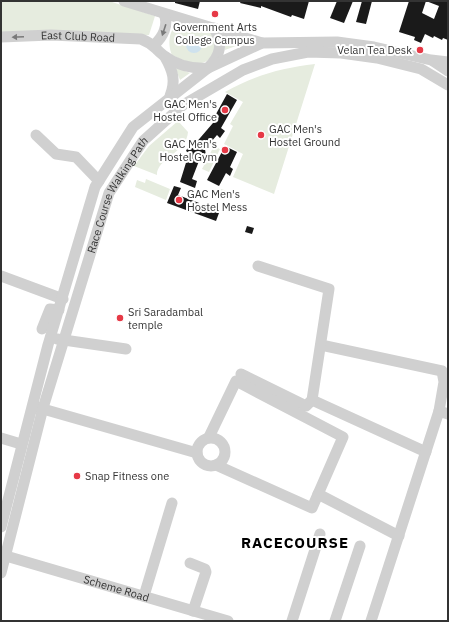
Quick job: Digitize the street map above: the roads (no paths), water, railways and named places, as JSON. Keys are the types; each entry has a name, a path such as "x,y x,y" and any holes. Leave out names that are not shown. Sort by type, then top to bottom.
{"street":[{"path":"124,1 262,44"},
{"path":"164,14 166,18 165,30 154,45 165,57 171,67 175,81 170,96"},
{"path":"208,68 218,55 221,48 214,28"},
{"name":"East Club Road","path":"1,37 51,36 141,39 154,45"},
{"path":"1,527 21,444 37,407 50,338 95,187 133,127 170,96 208,68 262,44 297,41 337,42 374,47 431,60 448,62"},
{"name":"Race Course Walking Path","path":"1,573 6,556 37,407 63,340 109,194 143,141 184,105 243,70 272,59 308,52 341,53 383,59 421,69 448,85"},
{"path":"165,57 189,67 208,68"},
{"path":"431,60 448,71"},
{"path":"36,135 56,154 76,156 99,181"},
{"path":"241,374 306,406 312,400 329,289 258,266"},
{"path":"1,276 63,298"},
{"path":"42,329 50,309 59,310"},
{"path":"50,338 126,349"},
{"path":"321,344 442,371 444,382 443,413 426,452 371,621"},
{"path":"236,381 344,437 312,508 216,465 207,466 203,464 197,457 199,443 209,437 236,381"},
{"path":"312,400 426,452"},
{"path":"37,407 197,453"},
{"path":"209,437 221,441 225,450 223,459 216,465"},
{"path":"1,438 21,444"},
{"path":"318,494 399,536"},
{"path":"144,596 172,503"},
{"path":"292,621 320,534"},
{"path":"335,621 360,546"},
{"name":"Scheme Road","path":"6,556 144,596 190,614 228,621"},
{"path":"190,563 204,569 206,572 190,614"}],"water":[{"path":"191,37 197,37 202,42 200,51 197,53 191,53 186,48 186,42"}],"place":[{"name":"Government Arts College Campus","path":"215,14"},
{"name":"Velan Tea Desk","path":"420,50"},
{"name":"GAC Men's Hostel Office","path":"225,110"},
{"name":"GAC Men's Hostel Ground","path":"261,135"},
{"name":"GAC Men's Hostel Gym","path":"225,150"},
{"name":"GAC Men's Hostel Mess","path":"179,200"},
{"name":"Sri Saradambal temple","path":"120,318"},
{"name":"Snap Fitness one","path":"77,476"}],"district":[{"name":"RACECOURSE","path":"295,543"}]}
